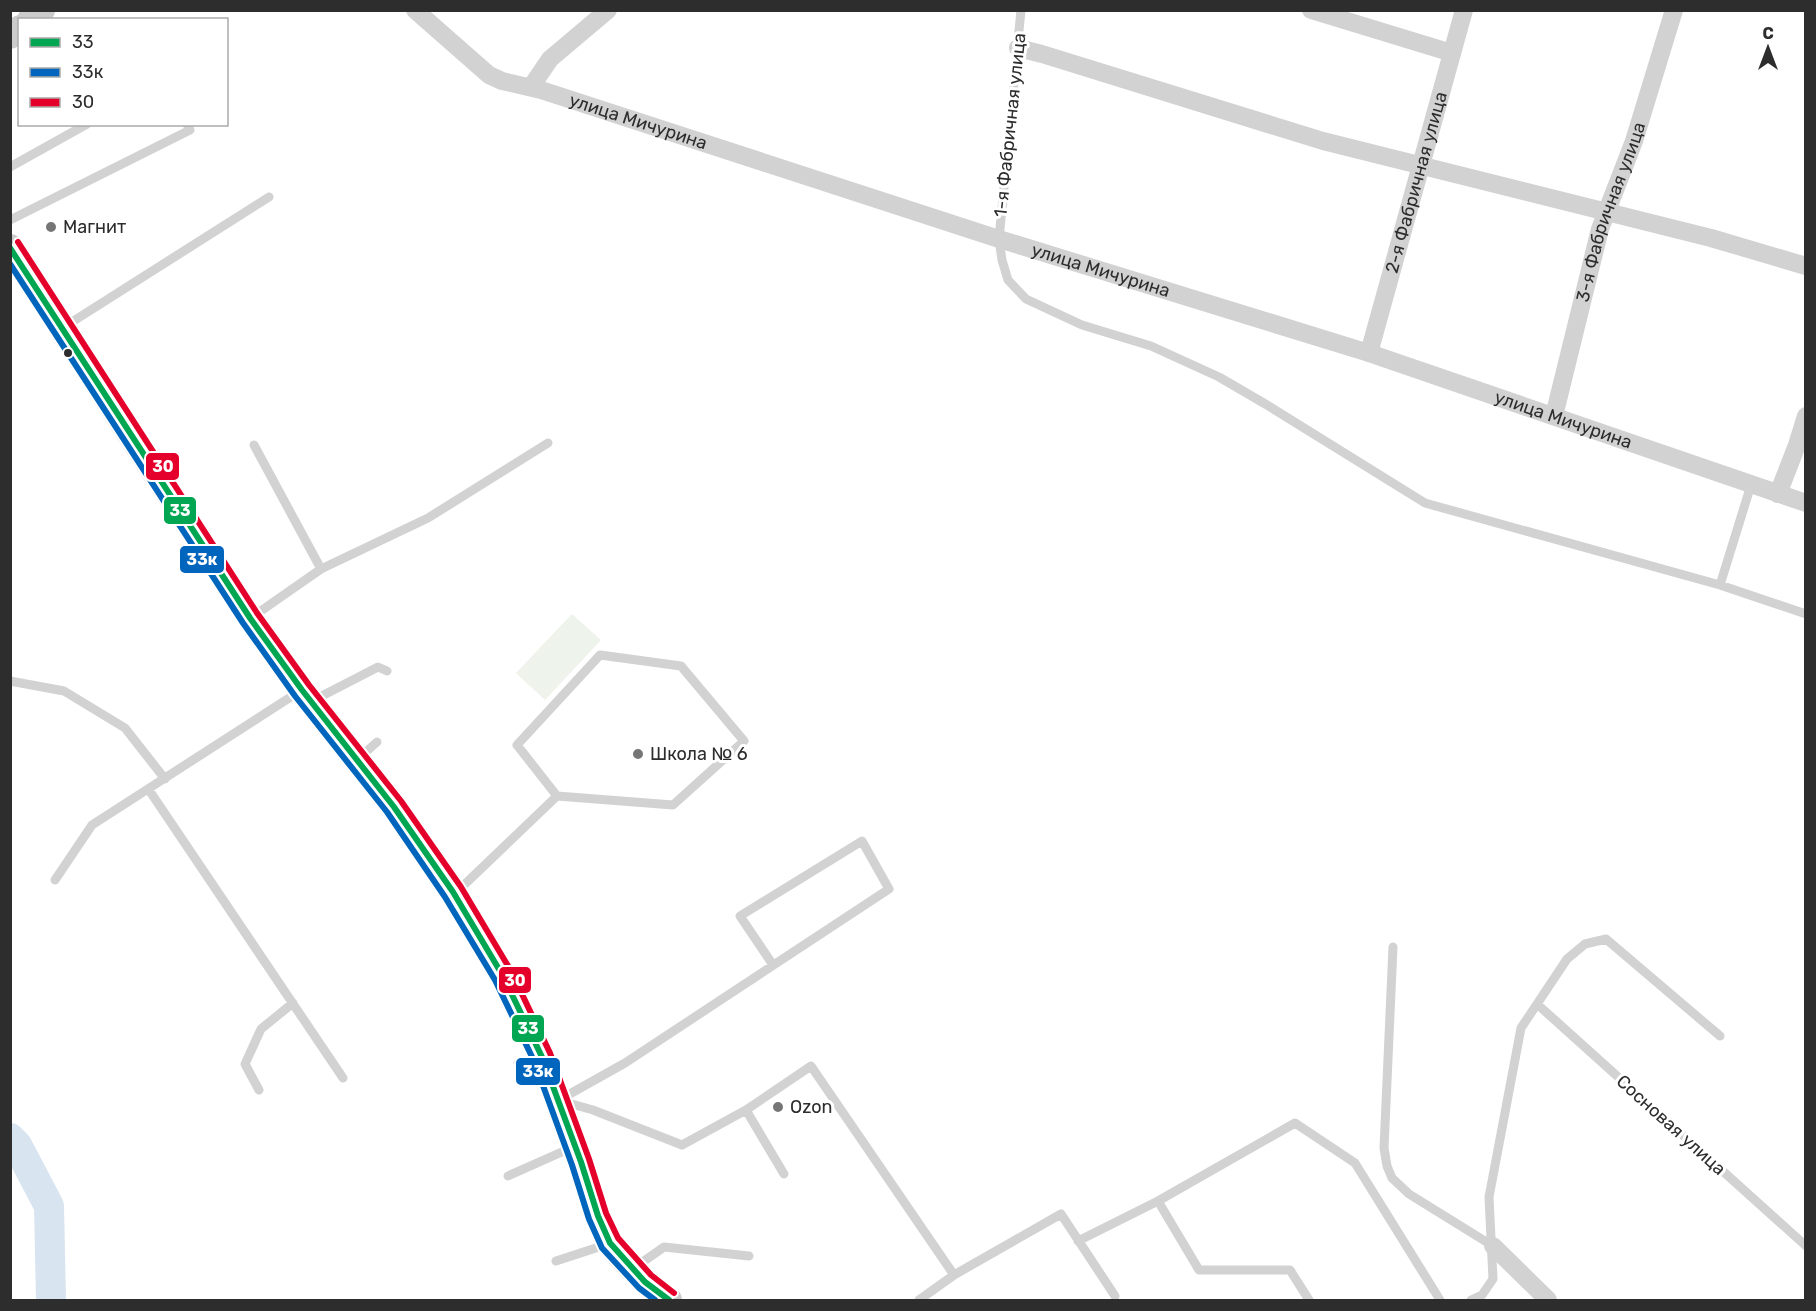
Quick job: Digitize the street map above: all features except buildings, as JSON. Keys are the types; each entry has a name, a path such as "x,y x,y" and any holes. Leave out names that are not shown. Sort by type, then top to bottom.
{"main road":[{"path":"10,247 250,618 418,840 453,892 503,976 530,1060 559,1100 598,1216 610,1243 632,1269 669,1300"}],"street":[{"name":"улица Мичурина","path":"415,10 482,70 502,81 531,87 999,238 1370,353 1806,503"},
{"path":"531,87 550,59 608,10"},
{"path":"1311,10 1452,53"},
{"name":"2-я Фабричная улица","path":"1370,353 1464,10"},
{"name":"3-я Фабричная улица","path":"1554,416 1598,237 1634,141 1674,10"},
{"path":"1018,48 1034,51 1294,133 1740,246 1806,266"},
{"path":"1778,494 1806,416"},
{"path":"1493,1246 1548,1300"}],"lane":[{"name":"1-я Фабричная улица","path":"1021,10 999,238 1008,280 1026,299 1082,325 1151,346 1219,378 1425,502 1720,585 1806,614"},
{"path":"10,167 83,126"},
{"path":"10,220 190,130 188,126"},
{"path":"62,328 269,197"},
{"path":"250,618 321,569 428,518 548,443"},
{"path":"254,445 321,569"},
{"path":"1720,585 1751,485"},
{"path":"453,892 464,885 557,796 673,805 744,741 681,666 600,655 517,745 557,796"},
{"path":"56,880 92,825 149,789 307,696 378,667 387,671"},
{"path":"10,681 63,692 125,728 165,779"},
{"path":"357,760 377,742"},
{"path":"149,789 343,1078"},
{"path":"559,1100 624,1063 889,889 862,841 740,916 773,965"},
{"path":"1471,1300 1482,1295 1493,1279 1489,1197 1521,1028 1567,959 1585,944 1606,939 1720,1036"},
{"path":"1393,947 1384,1148 1387,1166 1392,1178 1409,1194 1493,1246"},
{"path":"259,1090 245,1064 261,1029 293,1003"},
{"name":"Сосновая улица","path":"1537,1004 1806,1246"},
{"path":"559,1100 593,1110 682,1145 746,1110 811,1066 954,1275"},
{"path":"746,1110 784,1174"},
{"path":"1078,1241 1158,1201 1295,1123 1355,1163 1440,1300"},
{"path":"508,1176 576,1146"},
{"path":"1158,1201 1199,1270 1290,1270 1309,1300"},
{"path":"920,1300 954,1275 1060,1214 1115,1296"},
{"path":"556,1261 610,1243"},
{"path":"632,1269 664,1247 749,1256"}],"shaded area":[{"path":"572,614 601,640 545,700 516,673"}],"waterway":[{"path":"10,1138 17,1145 49,1206 51,1300"}],"transit line":[{"name":"30","path":"18,242 257,613 309,685 401,801 461,887 511,971 550,1053 606,1213 618,1238 651,1275 674,1293"},
{"name":"33","path":"10,248 250,618 302,690 394,807 453,892 503,976 542,1057 581,1162 598,1216 610,1243 645,1282 669,1300"},
{"name":"33к","path":"10,264 243,623 295,696 387,812 445,897 495,980 534,1061 589,1219 602,1248 639,1288 655,1300"}],"place":[{"name":"Магнит","path":"51,227"},
{"name":"Школа № 6","path":"638,754"},
{"name":"Ozon","path":"778,1107"}]}
